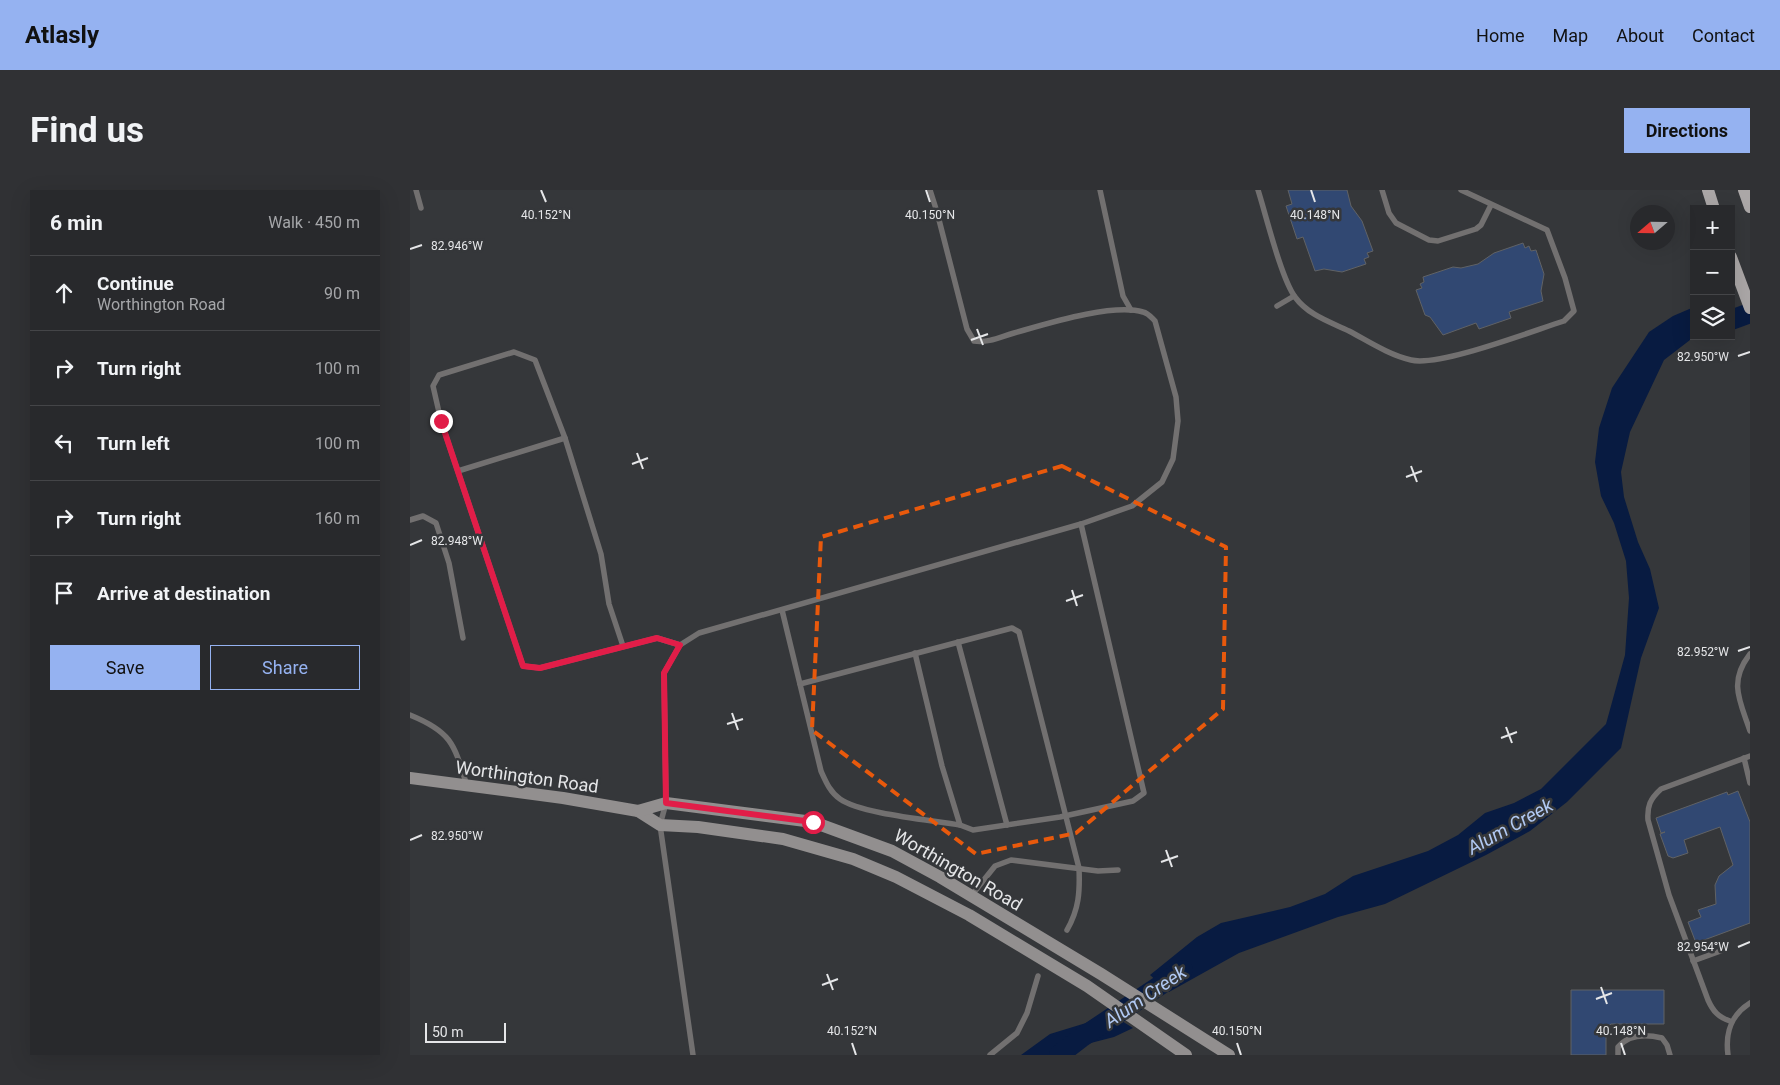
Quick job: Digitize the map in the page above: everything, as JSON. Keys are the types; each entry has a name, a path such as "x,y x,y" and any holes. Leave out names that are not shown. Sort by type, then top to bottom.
{"main road":[{"path":"1708,190 1713,205"},
{"path":"1744,190 1750,207"},
{"path":"1735,268 1750,308"},
{"name":"Worthington Road","path":"410,778 563,798 638,811 660,825 698,827 784,839 854,859 896,877 964,912 1088,986 1186,1055"},
{"name":"Worthington Road","path":"638,811 666,803 813,822 892,851 1101,974 1229,1055"}],"lane":[{"path":"416,190 421,208"},
{"path":"692,1055 660,825 666,803 664,673 680,645 699,633 1081,524 1132,506 1162,482 1173,459 1178,421 1176,397 1155,321 1146,312 1131,310 1097,313 1044,325 987,343 974,341 967,330 938,212 930,190"},
{"path":"1100,190 1123,296 1131,310"},
{"path":"1258,190 1286,279 1294,296 1308,311 1411,360 1424,361 1443,358 1564,321 1574,311 1565,278 1546,230 1461,190"},
{"path":"1382,190 1390,213 1396,223 1429,240 1438,241 1476,229 1481,225 1491,205"},
{"path":"1277,306 1294,296"},
{"path":"623,646 609,604 601,554 566,438 535,360 514,352 439,375 433,386 441,421 523,666 540,668 657,638 680,645"},
{"path":"458,471 566,438"},
{"path":"410,520 423,516 436,522 449,563 463,638"},
{"path":"782,610 821,771 830,790 840,799 855,807 960,825 973,830 1066,816 1133,801 1144,792 1081,524"},
{"path":"800,684 1012,628 1019,632 1079,868 1079,901 1075,916 1067,930"},
{"path":"958,642 1007,825"},
{"path":"915,653 942,766 960,825"},
{"path":"1750,654 1736,679 1738,697 1750,731"},
{"path":"410,716 441,730 451,743 467,786"},
{"path":"1730,1021 1713,1011 1693,961 1669,895 1648,820 1647,808 1651,798 1661,789 1747,757 1750,783"},
{"path":"971,896 995,866 1011,860 1098,871 1118,870"},
{"path":"1693,961 1726,949"},
{"path":"990,1055 1017,1033 1027,1013 1038,976"},
{"path":"1728,1055 1726,1045 1730,1021 1750,1002"},
{"path":"1618,1055 1618,1047 1624,1040 1632,1036 1662,1038 1667,1045 1670,1055"}],"highlighted area":[{"path":"1062,466 1226,547 1223,709 1076,833 976,854 812,730 821,537"}],"water":[{"path":"1690,309 1690,340 1664,360 1630,432 1621,472 1624,497 1638,542 1650,569 1659,608 1641,658 1621,748 1567,802 1530,831 1486,855 1385,904 1338,917 1239,953 1169,992 1150,975 1197,937 1221,923 1290,907 1325,894 1353,876 1428,851 1458,835 1485,813 1514,803 1541,789 1606,724 1625,655 1629,598 1626,561 1614,523 1601,496 1595,462 1599,428 1612,388 1649,332 1673,316"},
{"path":"1106,1011 1133,1028 1114,1037 1083,1045 1068,1055 1021,1055 1050,1034 1086,1023"}],"building":[{"path":"1288,190 1347,190 1351,206 1362,221 1373,251 1367,253 1369,257 1364,259 1366,264 1342,272 1324,269 1315,271 1303,237 1297,239 1286,206 1292,204"},
{"path":"1523,243 1525,248 1529,246 1531,251 1536,250 1544,274 1541,291 1543,301 1509,312 1511,318 1479,329 1476,323 1443,335 1430,317 1425,315 1416,290 1422,288 1420,284 1424,282 1423,277 1453,267 1461,268 1478,264 1494,253"},
{"path":"1738,791 1750,822 1750,923 1696,943 1688,922 1701,917 1698,910 1716,904 1715,885 1719,876 1733,865 1720,827 1684,840 1688,853 1673,858 1668,856 1660,834 1665,832 1661,833 1656,818 1727,792 1728,795"},
{"path":"1571,990 1664,990 1664,1024 1611,1024 1606,1028 1606,1055 1571,1055"}],"waterway":[{"name":"Alum Creek","path":"1735,319 1750,313"},
{"name":"Alum Creek","path":"1059,1055 1081,1038 1183,970"}],"route":[{"path":"441,421 523,666 540,668 657,638 680,645 664,673 666,803 813,822"}]}
